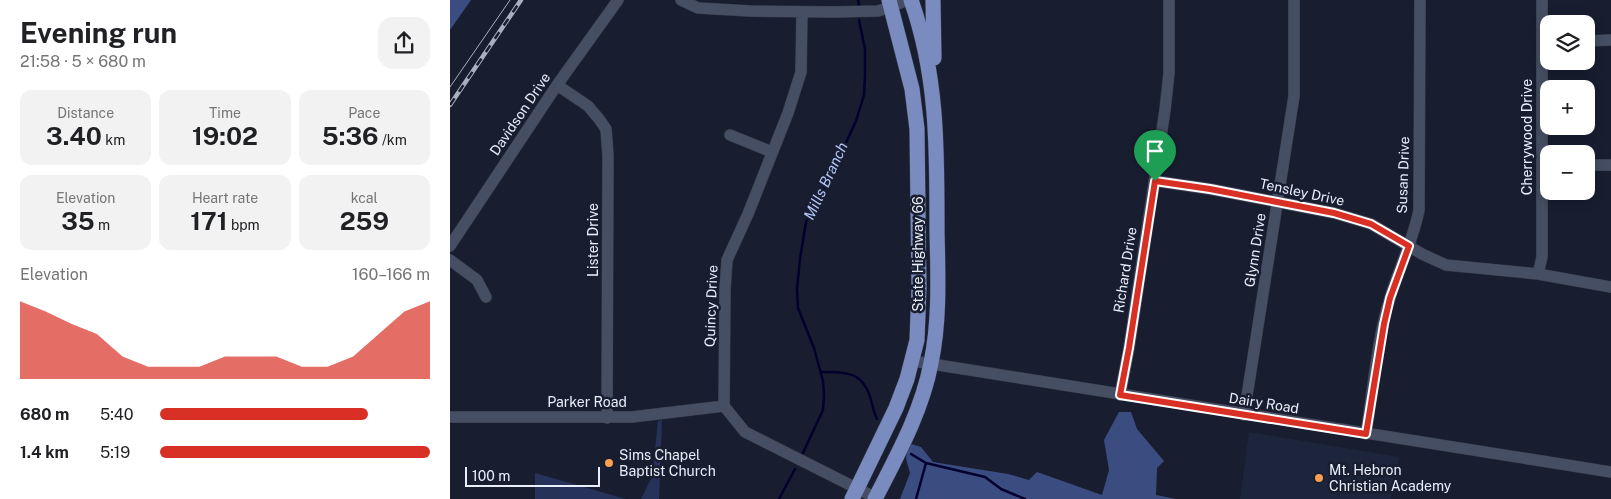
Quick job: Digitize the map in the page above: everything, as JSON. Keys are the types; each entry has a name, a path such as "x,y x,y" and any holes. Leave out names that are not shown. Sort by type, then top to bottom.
{"main road":[{"name":"State Highway 66","path":"875,498 898,454 916,412 931,364 938,292 937,180 933,92 920,25 910,0"},
{"path":"933,0 935,114"},
{"name":"State Highway 66","path":"855,494 896,408 913,361 919,315 917,129 912,89 890,4"}],"street":[{"name":"Davidson Drive","path":"450,246 558,85 618,0"},
{"path":"681,0 698,8 802,12 878,11 890,4 907,0"},
{"name":"Richard Drive","path":"1120,395 1155,181 1169,73 1169,0"},
{"name":"Glynn Drive","path":"1244,414 1294,96 1294,0"},
{"name":"Susan Drive","path":"1366,434 1390,298 1416,228 1419,210 1420,0"},
{"name":"Cherrywood Drive","path":"1542,0 1543,15"},
{"name":"Quincy Drive","path":"724,406 727,260 748,214 788,113 801,72 802,12"},
{"path":"1595,41 1611,40"},
{"name":"Cherrywood Drive","path":"1545,70 1545,145"},
{"name":"Lister Drive","path":"558,85 588,106 606,129 608,156 607,418"},
{"path":"730,134 772,152"},
{"path":"1595,165 1611,164"},
{"name":"Tensley Drive","path":"1155,181 1210,189 1334,213 1371,224 1446,265 1538,274 1611,287"},
{"name":"Cherrywood Drive","path":"1538,274 1542,257 1544,200"},
{"path":"450,260 477,280 486,297"},
{"name":"Dairy Road","path":"913,361 1611,472"},
{"path":"724,406 745,432 855,494 875,498"},
{"name":"Parker Road","path":"450,417 632,417 724,406"}],"shaded area":[{"path":"450,0 471,0 450,30"},
{"path":"1119,412 1131,412 1137,429 1164,461 1157,468 1156,495 1176,499 900,499 910,473 906,459 908,443 921,447 933,462 1008,474 1029,480 1037,472 1102,495 1109,470 1104,440"},
{"path":"662,420 659,499 641,499 652,477 658,421"},
{"name":"Mt. Hebron Christian Academy","path":"1249,432 1399,457 1391,499 1240,499"},
{"path":"535,473 626,499 535,499"}],"waterway":[{"name":"Mills Branch","path":"858,0 859,5"},
{"name":"Mills Branch","path":"802,455 823,410 824,395 823,381 814,348 798,308 797,289 800,259 806,222 832,173 856,121 864,95 865,49 859,20"},
{"name":"Mills Branch","path":"821,372 846,373 858,378 868,390 877,419"},
{"name":"Mills Branch","path":"911,454 926,463 985,477 1001,489 1025,499"},
{"path":"916,499 926,463"},
{"name":"Mills Branch","path":"779,499 795,469"}],"tram line":[{"path":"450,87 510,0"}],"railway":[{"path":"450,105 521,0"}],"place":[{"name":"Sims Chapel Baptist Church","path":"609,463"},
{"name":"Mt. Hebron Christian Academy","path":"1319,478"}],"route":[{"path":"1155,181 1210,189 1334,213 1371,224 1409,246 1390,298 1384,324 1366,434 1120,395 1155,181"}]}
